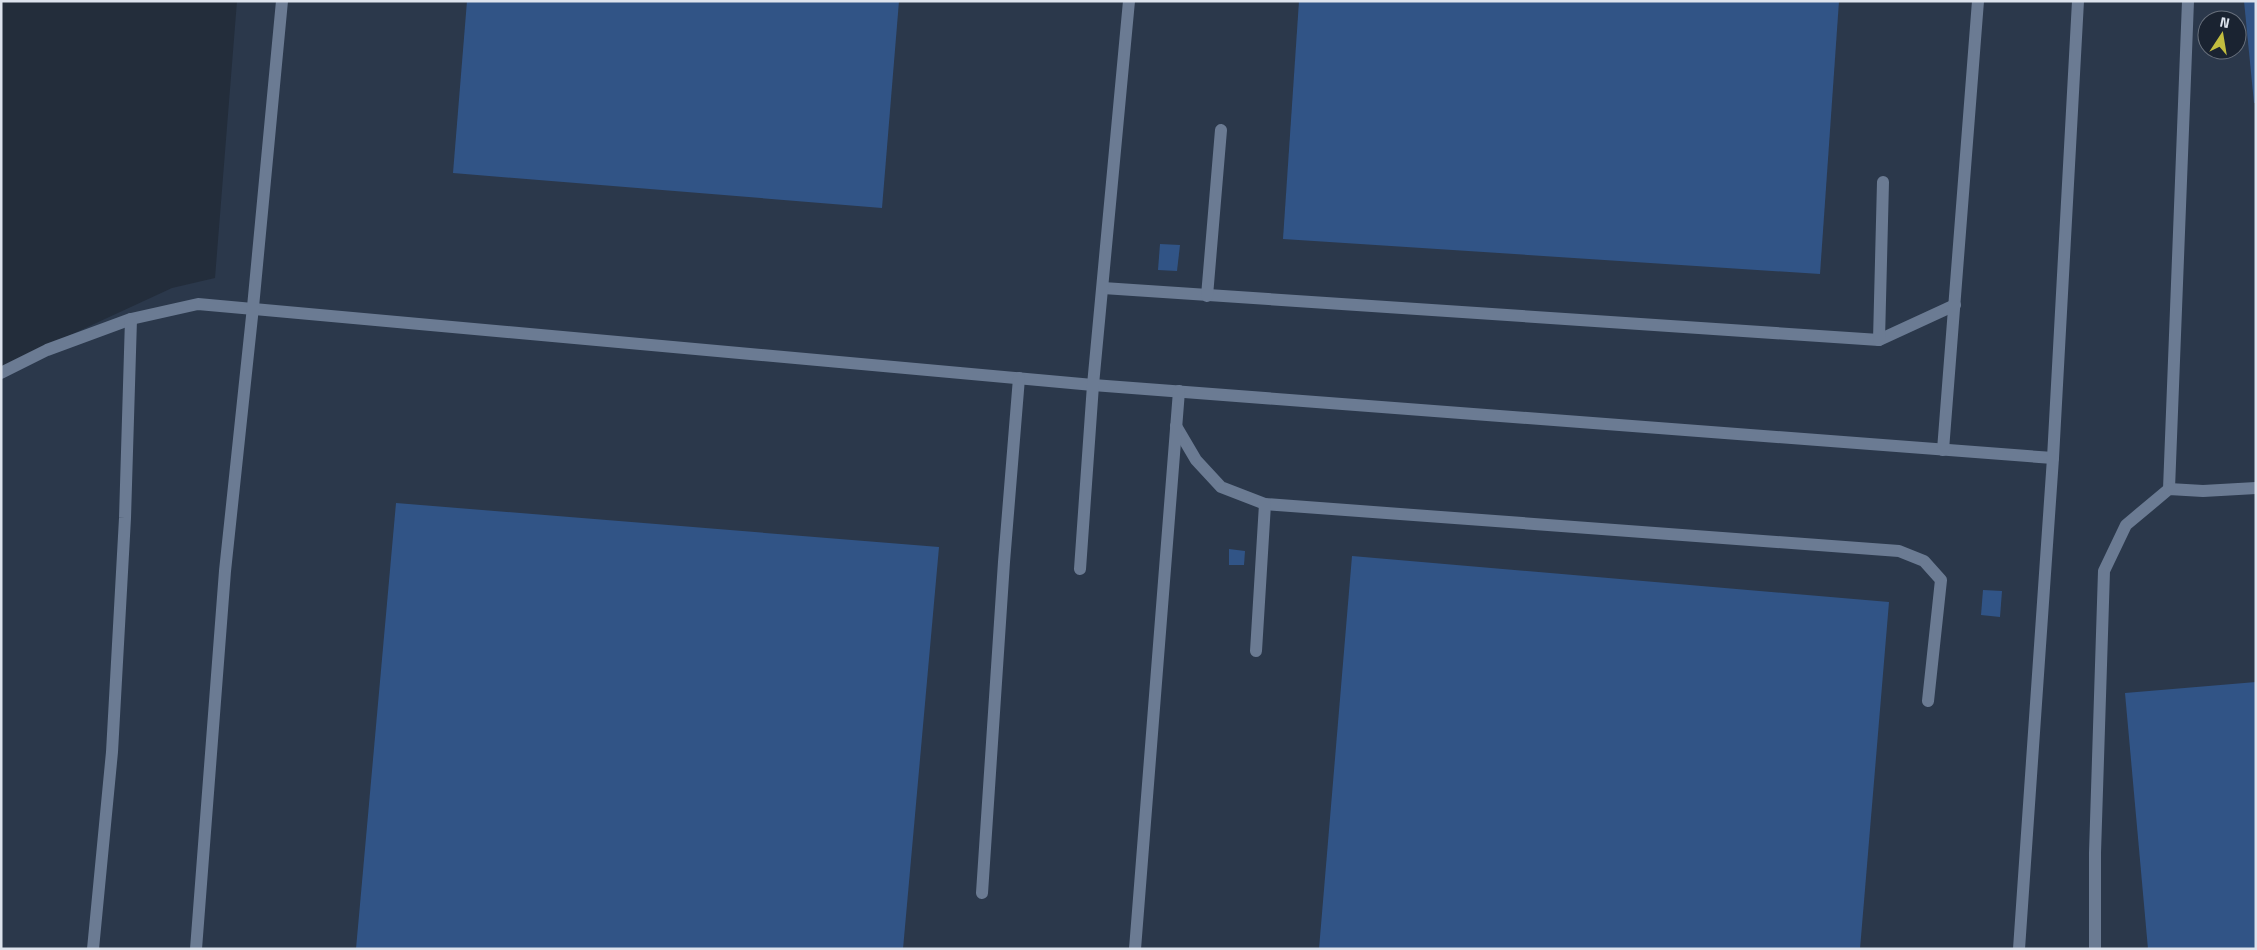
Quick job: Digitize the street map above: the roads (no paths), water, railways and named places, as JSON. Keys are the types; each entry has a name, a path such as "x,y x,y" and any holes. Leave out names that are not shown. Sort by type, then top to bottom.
{"lane":[{"path":"196,949 225,571 253,307 282,1"},
{"path":"1080,569 1093,385 1129,1"},
{"path":"1943,450 1978,1"},
{"path":"2020,949 2053,458 2078,1"},
{"path":"2169,489 2188,1"},
{"path":"1207,296 1222,130"},
{"path":"1879,340 1883,182"},
{"path":"1102,288 1879,340 1955,305"},
{"path":"1,373 47,350 131,319 198,304 253,307 1093,385 2053,458"},
{"path":"93,949 112,752 125,518 131,319"},
{"path":"982,894 1004,562 1019,378"},
{"path":"1135,949 1179,391"},
{"path":"1176,426 1196,460 1221,487 1265,504 1899,551 1924,561 1941,580 1928,701"},
{"path":"2095,949 2095,853 2104,570 2126,525 2169,489 2203,492 2256,488"},
{"path":"1256,651 1265,504"}]}
